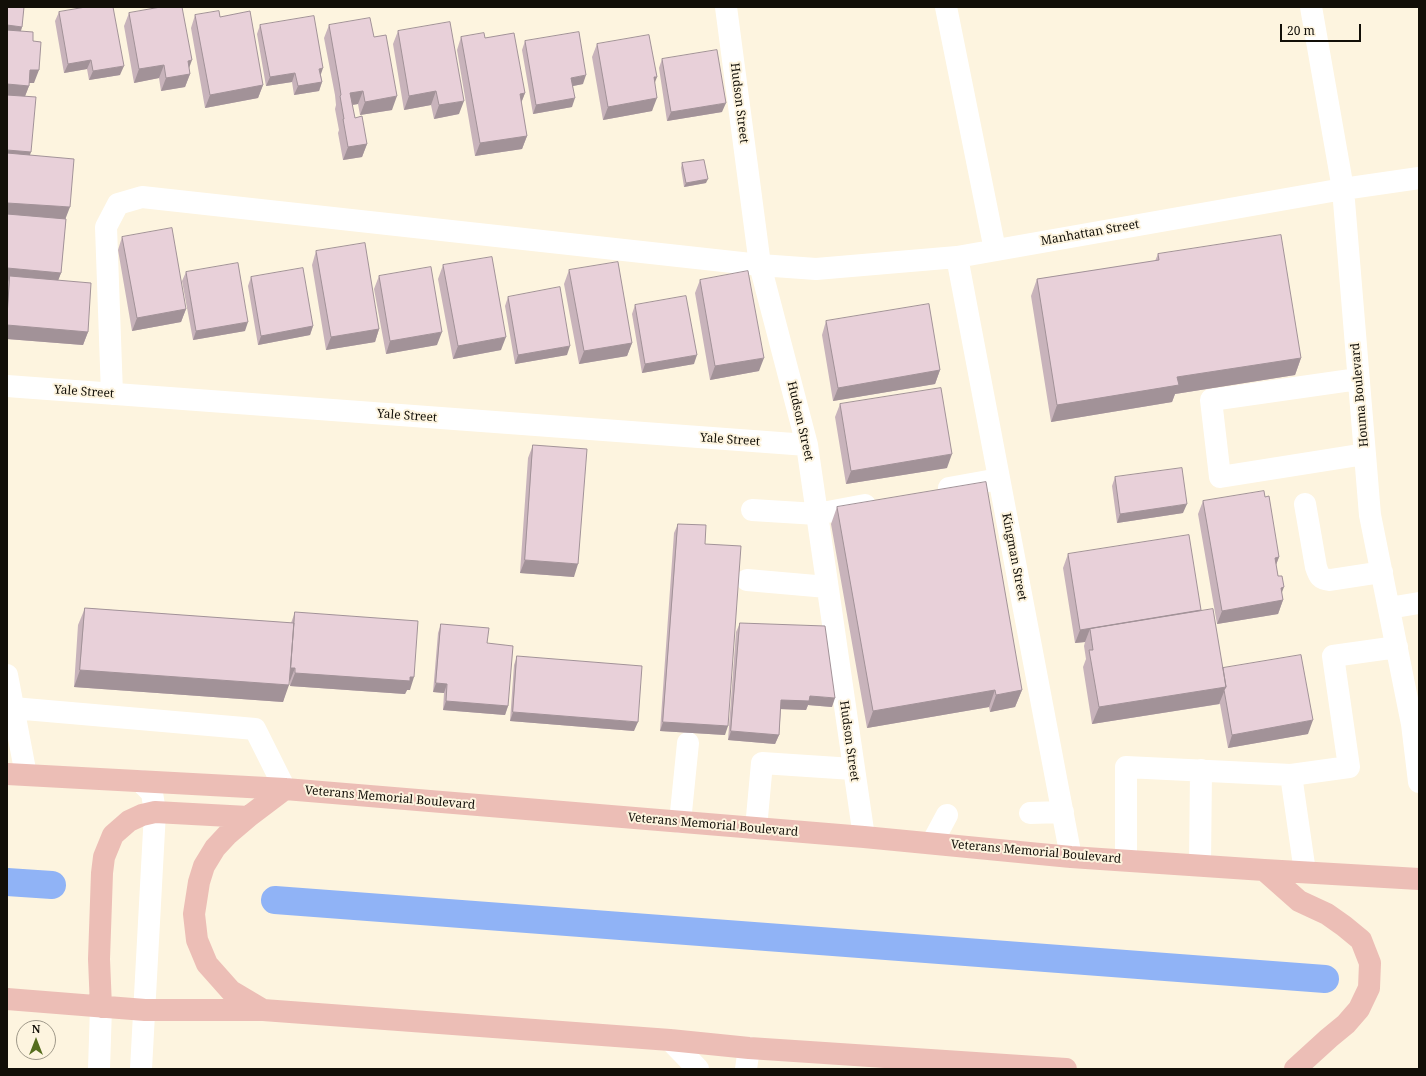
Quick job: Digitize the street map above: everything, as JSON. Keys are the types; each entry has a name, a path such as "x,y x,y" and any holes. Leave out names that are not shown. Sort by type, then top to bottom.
{"main road":[{"name":"Veterans Memorial Boulevard","path":"17,774 285,789 864,837 1071,857 1419,879"},
{"path":"263,1010 232,991 207,964 197,940 194,914 198,882 204,866 220,844 228,834 248,817 285,789"},
{"path":"101,1007 99,959 102,873 104,857 113,835 129,821 142,815 155,812 248,817"},
{"path":"1264,870 1300,901 1327,914 1361,940 1370,962 1369,988 1359,1009 1346,1024 1295,1069"},
{"path":"7,999 145,1010 263,1010 670,1040 903,1064 1066,1069"}],"street":[{"path":"946,7 995,250"},
{"name":"Houma Boulevard","path":"1311,7 1343,189 1370,515 1412,724 1417,754 1419,782"},
{"name":"Hudson Street","path":"722,8 760,265 808,445 853,769 864,837"},
{"name":"Manhattan Street","path":"112,394 106,227 118,204 142,197 760,265 816,269 957,256 1343,189 1419,178"},
{"name":"Kingman Street","path":"957,256 1071,857"},
{"path":"1358,379 1211,400 1220,476 1365,454"},
{"name":"Yale Street","path":"7,386 808,445"},
{"path":"931,492 999,479"},
{"path":"752,510 817,514 885,501"},
{"path":"1305,504 1316,567 1320,577 1330,580 1382,572"},
{"path":"747,580 828,586"},
{"path":"1389,608 1419,603"},
{"path":"1126,860 1126,767 1291,775 1349,767 1333,656 1397,647"},
{"path":"7,675 13,708 17,774"},
{"path":"13,708 255,728 285,789"},
{"path":"680,822 688,743"},
{"path":"756,828 762,763 853,769"},
{"path":"1200,865 1201,770"},
{"path":"1291,775 1305,872"},
{"path":"140,781 152,794 155,812 141,1069"},
{"path":"1030,813 1062,812"},
{"path":"932,844 947,815"},
{"path":"99,1069 101,1007"},
{"path":"670,1040 698,1069"},
{"path":"746,1069 749,1048"}],"building":[{"path":"7,7 24,7 22,27 7,25"},
{"path":"86,7 113,7 124,66 93,71 91,60 68,64 59,12"},
{"path":"161,7 182,7 192,60 188,61 190,74 166,78 164,65 139,69 129,13"},
{"path":"219,11 220,17 250,11 263,85 210,95 195,15"},
{"path":"314,16 323,68 319,69 322,82 298,86 295,73 270,77 260,25"},
{"path":"370,18 374,37 386,35 397,96 365,102 363,91 350,93 355,118 362,116 367,144 348,147 329,25"},
{"path":"450,22 464,101 439,105 436,91 409,96 398,31"},
{"path":"7,30 33,32 33,41 41,42 39,70 30,70 29,86 7,84"},
{"path":"579,32 586,75 571,78 575,98 536,105 525,41"},
{"path":"484,33 485,38 514,33 525,93 520,94 527,136 480,143 461,37"},
{"path":"649,35 657,77 654,77 657,98 608,107 597,44"},
{"path":"717,50 726,103 671,112 662,59"},
{"path":"7,95 36,97 31,152 7,150"},
{"path":"7,153 74,159 70,207 7,203"},
{"path":"704,160 708,179 686,183 682,163"},
{"path":"7,214 66,219 61,273 7,268"},
{"path":"172,228 186,309 137,318 122,237"},
{"path":"1281,235 1301,358 1177,377 1179,385 1057,405 1037,279 1159,260 1158,254"},
{"path":"365,243 379,329 331,337 316,251"},
{"path":"492,257 506,337 458,346 443,265"},
{"path":"618,262 632,343 584,351 569,270"},
{"path":"238,263 248,322 196,331 186,272"},
{"path":"431,267 442,332 390,341 379,276"},
{"path":"303,268 313,326 261,336 251,277"},
{"path":"748,271 764,358 715,366 700,280"},
{"path":"10,276 91,283 88,332 7,325"},
{"path":"560,287 570,346 518,355 508,297"},
{"path":"686,296 697,355 645,364 635,305"},
{"path":"929,304 940,370 838,388 826,321"},
{"path":"941,388 952,454 851,471 840,404"},
{"path":"533,445 587,449 578,564 525,560"},
{"path":"1182,468 1187,504 1120,514 1115,477"},
{"path":"986,482 1022,690 996,695 995,690 873,711 837,507"},
{"path":"1264,491 1265,497 1269,496 1279,557 1275,558 1278,576 1282,576 1284,587 1281,588 1283,600 1222,611 1203,501"},
{"path":"678,524 706,525 705,544 741,546 728,726 663,722"},
{"path":"1189,535 1201,610 1080,630 1068,554"},
{"path":"85,608 294,623 289,685 80,670"},
{"path":"1213,609 1226,687 1099,707 1089,650 1093,650 1090,629"},
{"path":"295,612 418,621 414,677 410,677 410,681 295,673 295,668 291,668"},
{"path":"740,623 825,626 835,698 810,696 809,701 781,700 779,735 731,731"},
{"path":"441,624 489,628 487,643 513,646 508,706 446,701 447,684 436,683"},
{"path":"1301,655 1313,720 1232,735 1224,690 1226,687 1223,668"},
{"path":"517,656 642,666 638,722 513,712"}],"waterway":[{"path":"7,882 52,885"},
{"path":"275,900 1325,979"}]}
